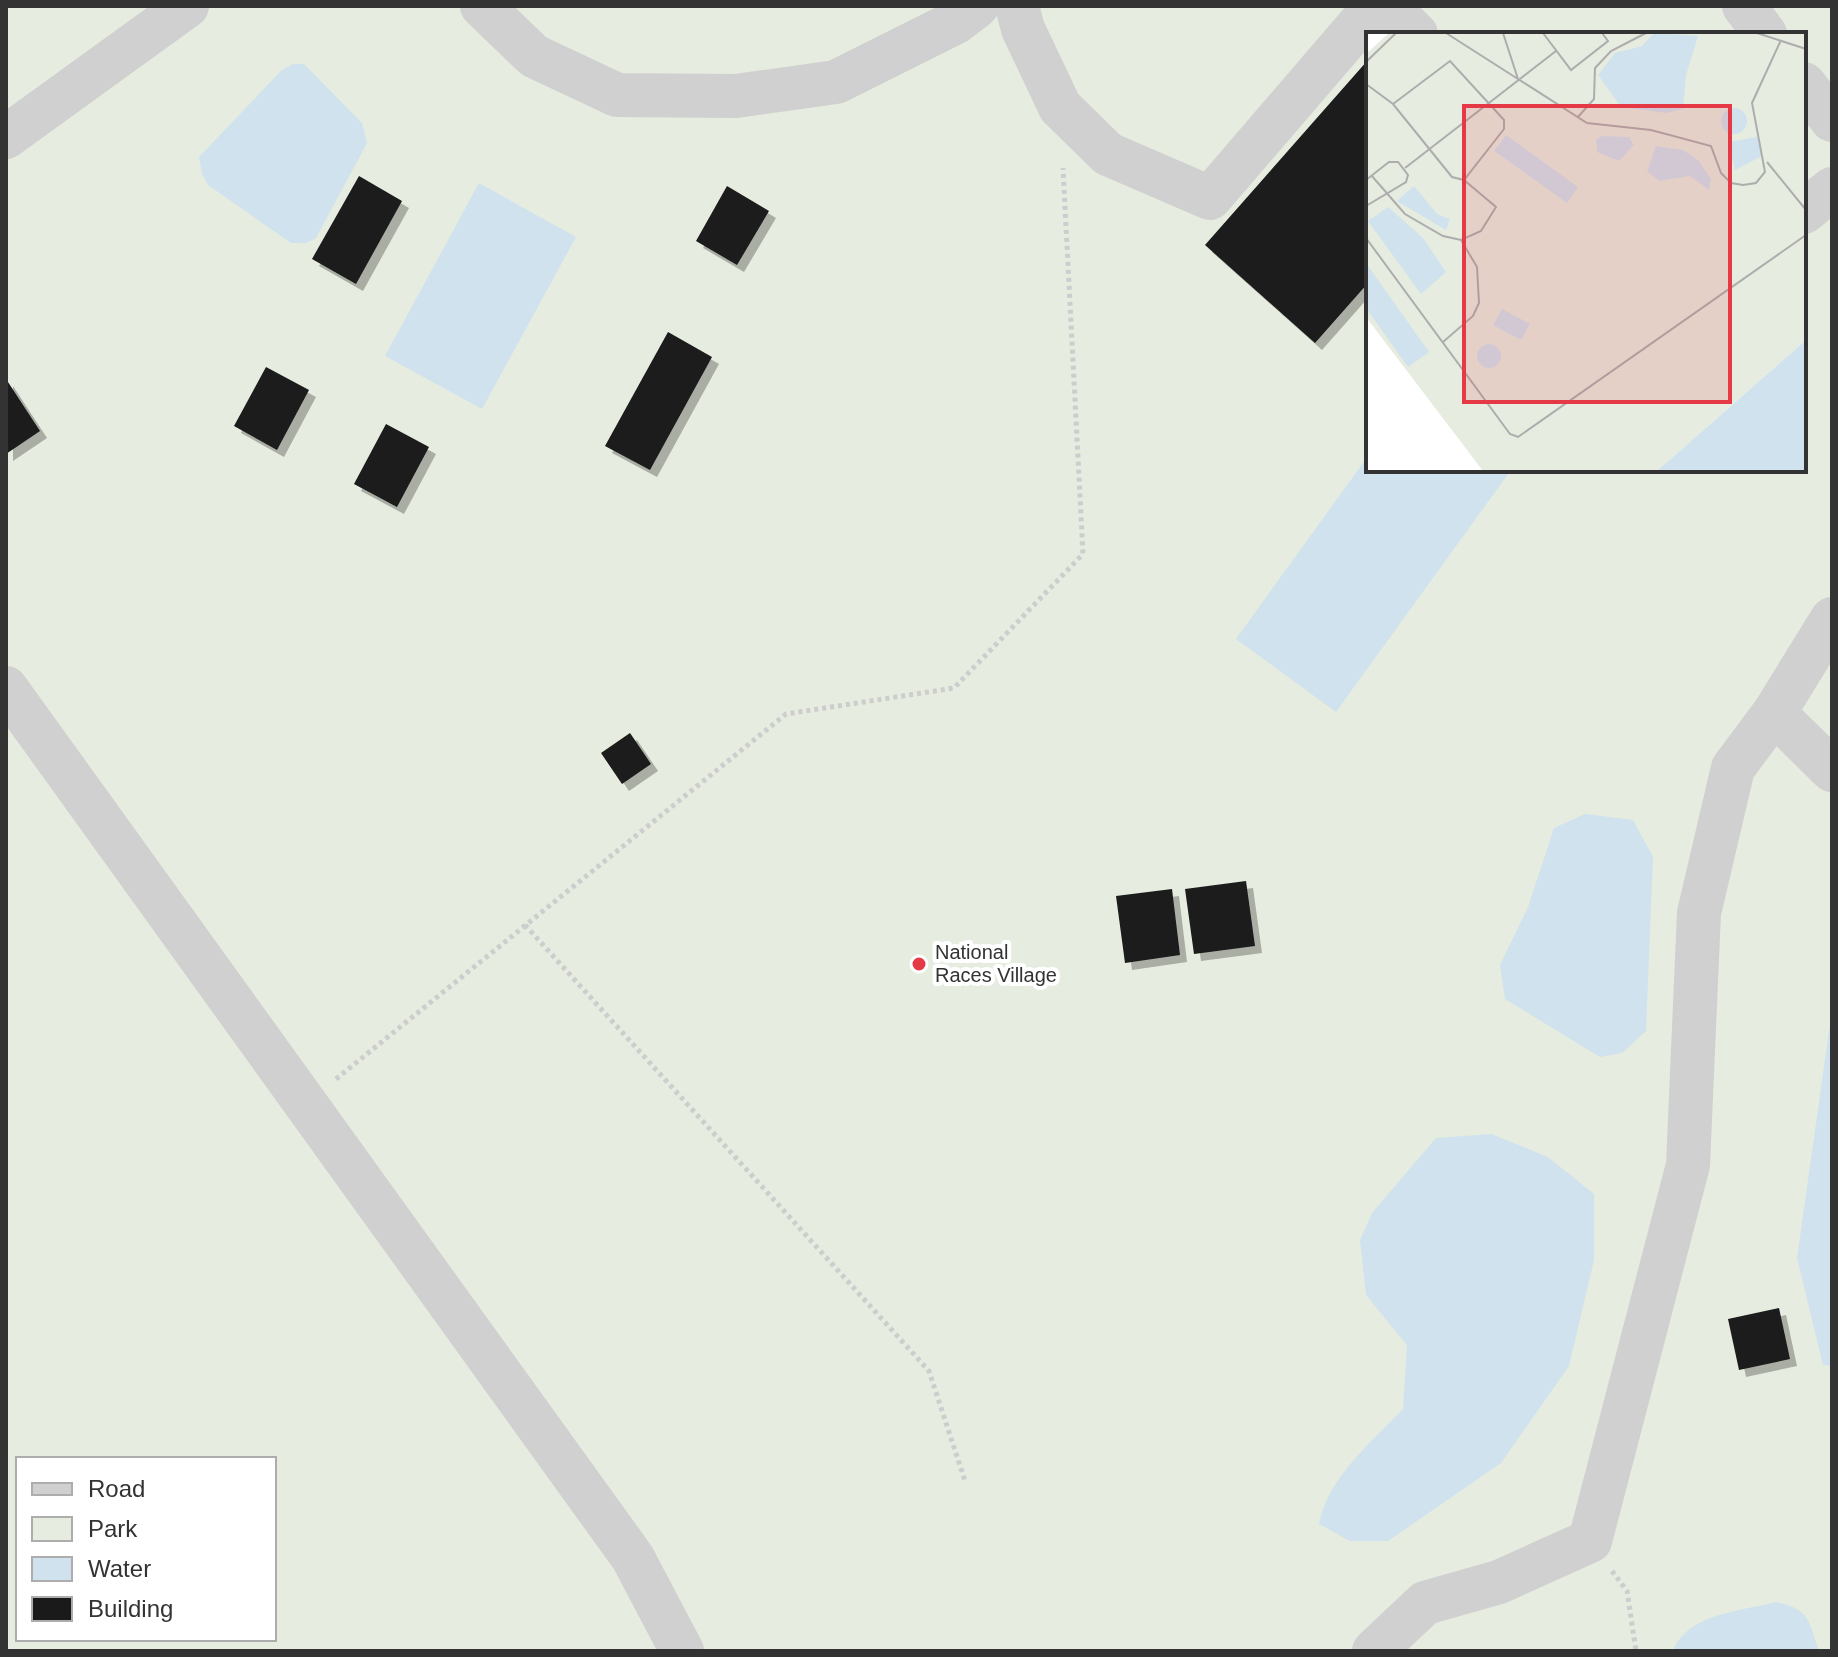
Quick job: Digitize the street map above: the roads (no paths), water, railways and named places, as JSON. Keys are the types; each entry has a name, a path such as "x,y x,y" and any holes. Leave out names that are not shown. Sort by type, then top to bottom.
{"lane":[{"path":"6,137 187,6"},
{"path":"482,6 534,56 617,95 736,96 836,82 956,22 977,6"},
{"path":"1017,6 1023,29 1060,107 1108,154 1210,198 1375,6"},
{"path":"1387,6 1414,32"},
{"path":"1744,6 1764,32"},
{"path":"1806,87 1832,120"},
{"path":"1806,210 1832,189"},
{"path":"1374,1651 1425,1603 1499,1582 1590,1541 1688,1165 1699,913 1733,768 1774,713 1832,619"},
{"path":"6,688 633,1558 682,1651"},
{"path":"1774,713 1832,770"}],"water":[{"path":"293,64 304,64 362,123 367,143 316,238 306,243 291,243 208,185 199,157 282,70"},
{"path":"479,183 576,237 482,409 385,356"},
{"path":"1366,459 1366,472 1510,472 1336,712 1236,639"},
{"path":"1585,814 1633,820 1653,857 1646,1031 1622,1053 1600,1057 1505,999 1500,965 1528,907 1554,828"},
{"path":"1832,1010 1832,1366 1823,1365 1797,1258"},
{"path":"1491,1134 1548,1157 1594,1194 1594,1260 1569,1366 1501,1463 1388,1541 1350,1541 1319,1524 1331,1491 1341,1476 1403,1409 1407,1345 1366,1295 1360,1240 1372,1213 1436,1138"},
{"path":"1776,1602 1802,1613 1810,1624 1819,1651 1673,1651 1690,1629 1703,1622"}],"place":[{"name":"National Races Village","path":"919,964"}]}
